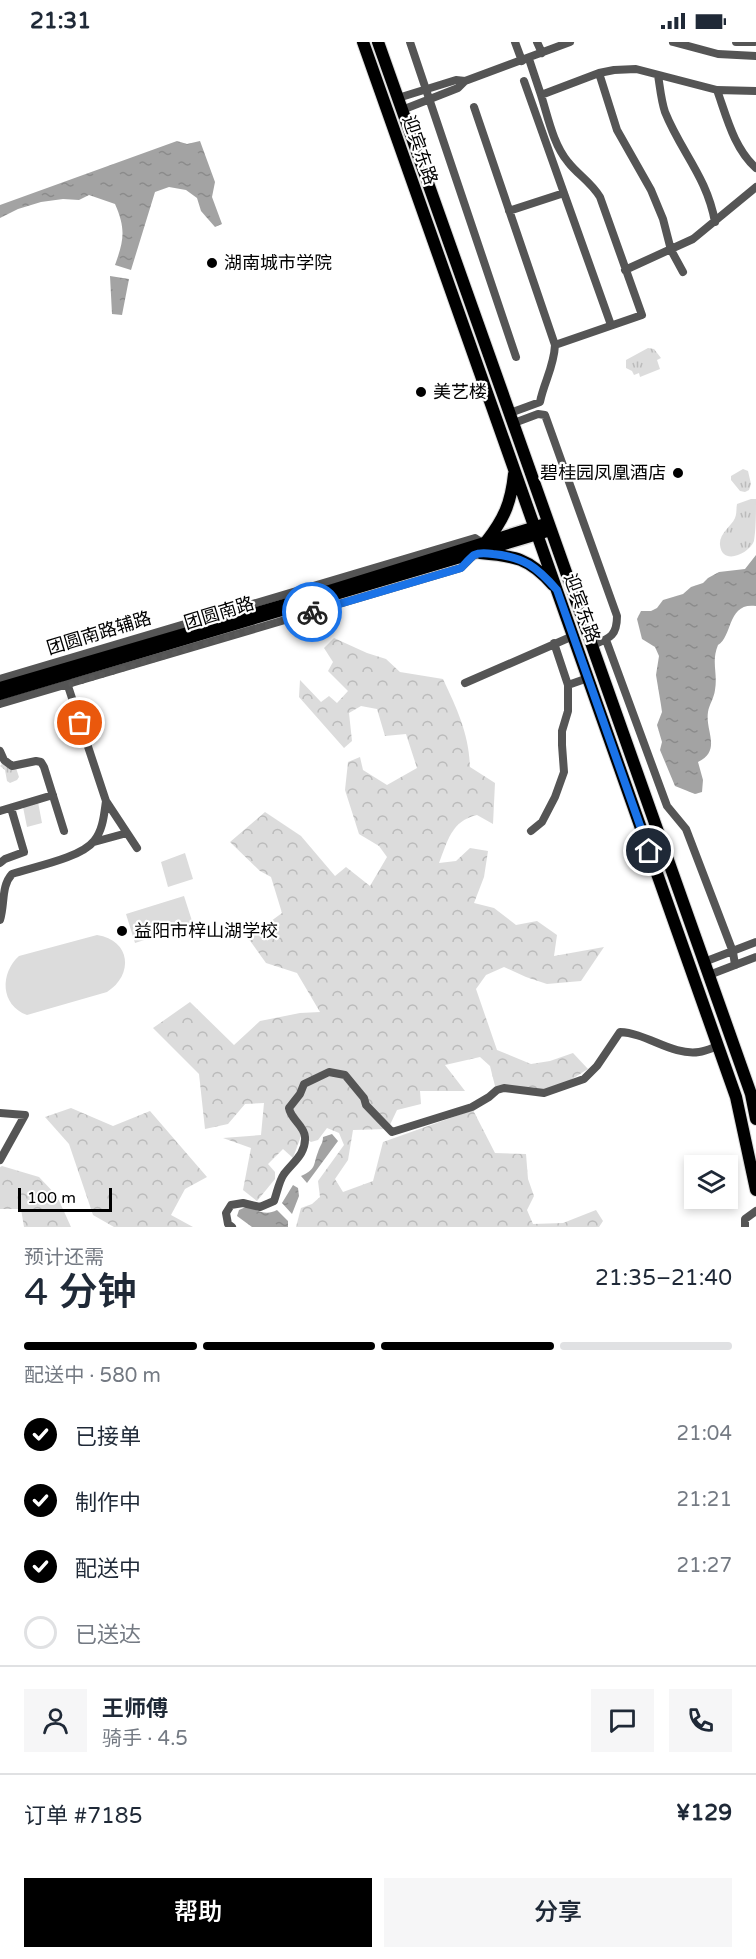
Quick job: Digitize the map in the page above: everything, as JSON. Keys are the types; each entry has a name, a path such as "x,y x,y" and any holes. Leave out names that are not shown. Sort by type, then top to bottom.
{"highway":[{"name":"迎宾东路","path":"363,42 718,1046 737,1103 756,1190"},
{"name":"迎宾东路","path":"378,42 754,1099 756,1119"},
{"path":"514,470 512,493 506,512 481,548 524,560 541,572 557,590"}],"main road":[{"name":"团圆南路","path":"0,695 67,681 550,527"},
{"name":"团圆南路","path":"0,687 481,548"}],"street":[{"path":"410,42 516,357"},
{"path":"515,42 526,60 541,95 559,149 568,163 591,183 600,197 642,315 555,345"},
{"path":"537,42 542,53"},
{"path":"428,94 458,88 465,81 570,42"},
{"path":"673,42 718,54 756,56"},
{"path":"736,42 754,42"},
{"path":"541,95 599,73 636,69 717,90 756,91"},
{"path":"599,73 617,130 651,190 663,219 671,250 683,272"},
{"path":"658,75 664,109 679,142 696,166 711,203 715,222"},
{"path":"524,81 611,326"},
{"path":"717,90 734,138 747,160 756,168"},
{"path":"400,104 424,102 428,94"},
{"path":"474,107 555,345 554,361 540,402 512,418"},
{"path":"625,270 693,239 756,187"},
{"path":"509,211 564,193"},
{"path":"512,418 545,415 616,616 617,628 610,638 593,645"},
{"name":"团圆南路辅路","path":"0,679 475,538 481,548"},
{"path":"465,683 573,636"},
{"path":"606,640 667,806 686,829 738,964"},
{"path":"531,831 542,822 555,798 564,772 562,730 568,711 568,685 554,643"},
{"path":"568,685 588,678"},
{"path":"0,705 67,681 106,801 137,848"},
{"path":"0,751 4,760 12,766 41,762 64,831"},
{"path":"0,811 53,795"},
{"path":"94,842 103,822 106,801"},
{"path":"0,863 24,852 11,808"},
{"path":"0,920 4,906 6,880 12,874 77,853 94,842 127,832"},
{"path":"704,962 756,944"},
{"path":"738,964 746,956 756,952"},
{"path":"709,975 756,957"},
{"path":"232,1227 228,1224 226,1213 231,1205 243,1203 260,1208 274,1201 284,1174 294,1165 305,1146 305,1134 291,1116 289,1108 300,1095 304,1083 329,1072 345,1076 364,1098 366,1105 392,1132 472,1107 497,1090 504,1088 544,1094 584,1079 597,1066 620,1032 630,1032 674,1049 698,1052 718,1046"},
{"path":"737,1103 754,1099"},
{"path":"0,1113 25,1115 0,1160"},
{"path":"745,1227 745,1219 756,1211"}],"green space":[{"path":"648,348 654,349 661,358 657,360 660,369 640,377 639,373 634,375 626,368 626,360"},
{"path":"743,469 748,471 751,484 749,490 745,492 740,491 731,480 731,476"},
{"path":"756,499 754,541 742,554 725,555 720,545 721,537 735,518 737,504"},
{"path":"334,638 386,659 400,672 443,679 465,733 470,767 495,783 493,824 477,815 461,822 448,840 439,863 456,861 470,848 488,851 484,877 474,903 494,908 516,925 537,921 557,935 554,956 604,947 581,981 547,984 504,967 486,975 476,989 497,1050 531,1064 550,1061 573,1053 588,1069 556,1089 532,1091 514,1086 495,1086 490,1066 480,1057 445,1065 465,1091 420,1091 421,1104 397,1110 388,1129 353,1130 348,1160 335,1179 343,1192 373,1181 383,1142 473,1110 495,1153 526,1154 528,1179 534,1196 527,1210 533,1224 563,1223 596,1210 603,1221 599,1227 296,1227 301,1208 312,1204 320,1197 318,1181 344,1145 339,1133 327,1128 318,1140 311,1142 301,1136 293,1158 283,1149 268,1164 275,1172 275,1179 257,1201 243,1190 251,1148 223,1138 261,1135 264,1103 245,1104 228,1124 205,1129 199,1074 153,1028 190,1002 234,1045 260,1021 300,1013 320,1012 297,973 266,963 248,938 282,913 271,877 260,871 230,842 265,812 301,836 335,876 346,867 370,886 387,857 379,846 359,834 345,790 348,762 360,757 363,770 387,785 417,768 406,734 385,736 377,709 361,706 349,713 352,741 344,748 299,697 300,680 321,702 329,696 337,703 348,691 328,671 333,662 324,648"},
{"path":"4,762 16,768 19,777 17,780 10,783 7,781 5,770 0,766"},
{"path":"38,802 42,823 27,827 23,807"},
{"path":"185,853 193,879 168,887 161,862"},
{"path":"184,896 193,924 135,943 126,914"},
{"path":"97,935 108,938 122,951 125,968 116,985 107,992 27,1015 12,1004 6,988 6,980 8,971 19,956"},
{"path":"71,1108 113,1126 150,1111 207,1177 185,1189 171,1215 193,1227 114,1227 93,1215 69,1144 45,1117"},
{"path":"0,1167 39,1177 57,1196 71,1227 24,1227 21,1209 0,1209"}],"water":[{"path":"177,141 187,144 200,141 215,182 212,197 222,224 215,227 201,211 197,198 186,190 169,187 155,192 131,270 115,265 122,228 115,204 89,195 79,200 63,199 41,202 18,209 0,218 0,205"},
{"path":"110,276 129,279 122,315 112,314"},
{"path":"756,555 756,606 747,606 735,614 716,651 715,690 708,712 711,746 705,757 698,762 703,780 702,792 695,794 675,786 660,750 662,742 657,725 662,712 656,675 659,656 655,647 642,639 637,619 641,611 651,611 657,608 663,600 683,594 691,587 703,583 719,572 745,569"},
{"path":"332,1134 338,1141 307,1183 301,1176 314,1166 323,1137"},
{"path":"293,1185 298,1188 299,1196 292,1214 282,1203"},
{"path":"248,1206 266,1213 277,1210 288,1221 288,1227 252,1227 237,1216 239,1210"}],"way so far":[{"path":"80,723 68,685 312,612"}],"place":[{"name":"湖南城市学院","path":"212,263"},
{"name":"美艺楼","path":"421,392"},
{"name":"碧桂园凤凰酒店","path":"678,473"},
{"name":"益阳市梓山湖学校","path":"122,931"}],"route":[{"path":"312,612 461,568 475,554 480,553 524,560 541,572 557,590 649,851"}]}
